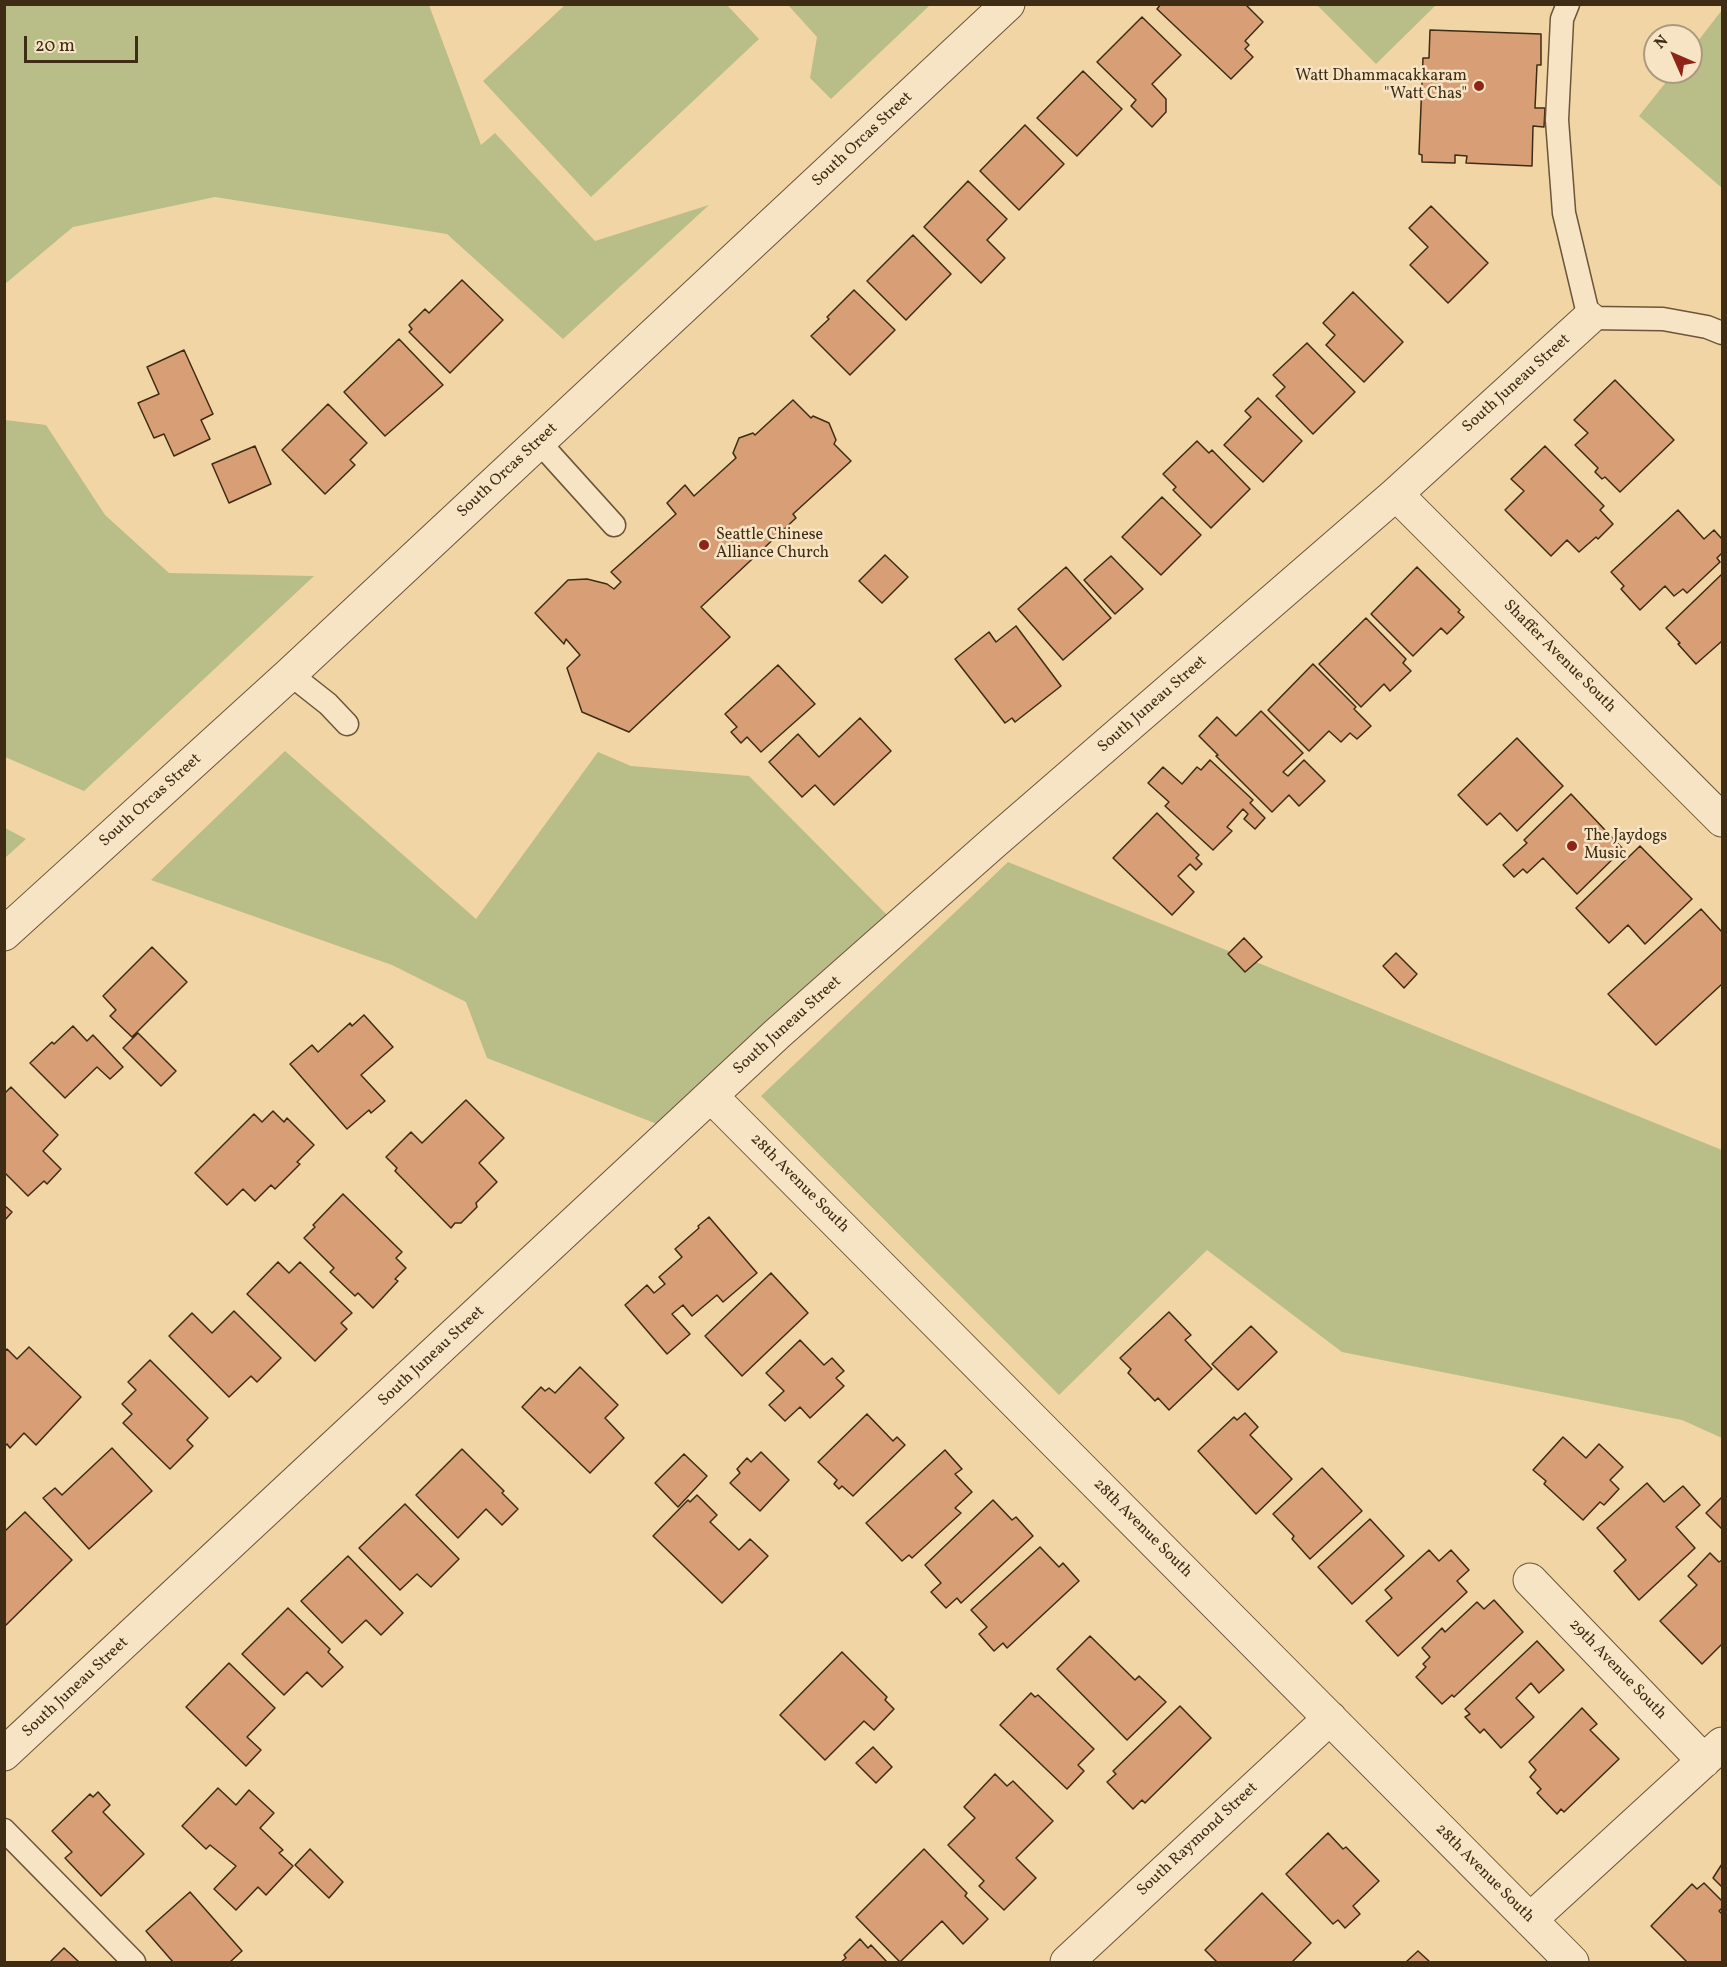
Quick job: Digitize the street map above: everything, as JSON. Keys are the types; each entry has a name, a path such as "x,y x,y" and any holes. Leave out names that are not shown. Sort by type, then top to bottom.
{"street":[{"name":"South Orcas Street","path":"4,934 290,674 1008,4"},
{"name":"South Juneau Street","path":"4,1754 777,1034 979,855 1396,494 1589,318"},
{"name":"Shaffer Avenue South","path":"1396,494 1722,820"},
{"name":"28th Avenue South","path":"711,1096 1572,1962"},
{"name":"29th Avenue South","path":"1530,1580 1713,1752"},
{"name":"South Raymond Street","path":"1067,1962 1330,1718"},
{"path":"1530,1920 1713,1752"}],"lane":[{"path":"1568,4 1562,19 1557,120 1564,213 1589,318 1664,318 1707,327 1722,333"},
{"path":"539,442 614,525"},
{"path":"290,674 328,704 347,724"},
{"path":"4,1830 134,1962"}],"green space":[{"path":"5,4 429,5 481,145 495,133 595,241 709,205 563,339 447,234 215,197 73,227 5,284"},
{"path":"565,5 727,5 759,39 591,197 483,81"},
{"path":"788,5 930,5 831,99 810,78 817,37"},
{"path":"1317,5 1436,5 1376,64"},
{"path":"1722,10 1722,188 1639,116 1664,84 1703,84 1703,35"},
{"path":"5,420 46,425 105,515 169,573 314,576 84,791 5,757"},
{"path":"285,751 476,919 598,752 631,766 749,776 888,916 657,1124 487,1058 466,1002 392,965 151,880"},
{"path":"5,828 26,839 5,858"},
{"path":"1008,862 1722,1150 1722,1438 1682,1420 1342,1352 1207,1250 1059,1395 761,1096"}],"building":[{"path":"1161,4 1245,4 1263,22 1245,41 1249,45 1245,49 1253,57 1231,79 1157,9"},
{"path":"1142,17 1181,55 1152,84 1166,99 1166,112 1152,127 1131,106 1136,100 1097,62"},
{"name":"Watt Dhammacakkaram \"Watt Chas\"","path":"1430,30 1541,34 1541,65 1537,65 1535,108 1545,108 1544,127 1533,126 1532,166 1466,163 1467,156 1455,155 1455,163 1422,162 1422,155 1419,154 1423,58 1429,58"},
{"path":"1083,71 1122,109 1077,156 1037,118"},
{"path":"1025,125 1064,164 1019,210 980,171"},
{"path":"968,181 1007,219 987,240 1005,258 981,283 924,227"},
{"path":"1431,206 1488,263 1448,303 1410,265 1428,247 1409,228"},
{"path":"913,235 951,274 906,320 867,281"},
{"path":"462,280 503,320 450,373 409,332 412,329 409,325 425,309 429,313"},
{"path":"854,290 895,330 850,375 811,336"},
{"path":"1353,292 1403,342 1364,382 1326,345 1335,335 1323,323"},
{"path":"399,339 443,385 385,436 344,392"},
{"path":"1307,343 1355,392 1313,434 1276,396 1285,387 1273,375"},
{"path":"184,350 213,414 201,420 210,439 174,456 164,434 154,438 138,403 159,394 147,367"},
{"path":"1615,380 1674,440 1620,492 1605,477 1602,479 1595,472 1598,468 1575,445 1588,433 1574,420"},
{"path":"1258,398 1302,441 1263,482 1224,445 1251,417 1245,411"},
{"name":"Seattle Chinese Alliance Church","path":"793,400 811,418 813,416 829,423 836,440 834,444 851,461 793,514 796,518 701,607 730,637 629,732 582,712 567,668 580,655 566,639 564,644 535,613 568,580 587,579 607,584 614,589 621,582 611,572 676,514 667,503 685,485 694,496 736,458 733,453 739,438 753,433 755,435"},
{"path":"328,404 367,443 350,460 355,465 325,494 282,450"},
{"path":"1197,441 1209,453 1212,450 1250,489 1211,528 1173,490 1176,487 1163,474"},
{"path":"255,446 271,484 229,503 212,464"},
{"path":"1545,446 1604,506 1600,510 1613,524 1598,539 1596,537 1579,552 1567,540 1551,556 1505,510 1524,491 1511,479"},
{"path":"1162,497 1201,535 1161,575 1122,537"},
{"path":"1678,510 1704,539 1714,530 1722,539 1722,553 1717,558 1720,562 1687,593 1683,589 1674,596 1665,586 1640,610 1621,589 1624,586 1611,572"},
{"path":"885,555 908,577 882,603 859,581"},
{"path":"1111,556 1143,589 1115,614 1084,580"},
{"path":"1066,567 1111,618 1063,660 1018,609"},
{"path":"1417,567 1460,610 1458,612 1464,617 1447,634 1441,628 1413,656 1371,614"},
{"path":"1722,574 1722,641 1696,664 1666,628"},
{"path":"1366,618 1406,659 1403,663 1411,671 1390,691 1384,684 1361,707 1319,664"},
{"path":"1016,626 1061,686 1015,722 1012,718 1005,723 955,659 989,632 996,642"},
{"path":"1313,664 1356,707 1354,709 1371,726 1357,739 1350,733 1341,742 1329,731 1309,751 1268,710"},
{"path":"778,665 815,704 761,752 747,737 741,743 731,732 737,727 725,714"},
{"path":"1261,711 1303,753 1283,772 1288,776 1304,760 1325,781 1299,806 1289,795 1272,812 1199,736 1217,717 1236,736"},
{"path":"860,718 891,751 834,805 815,785 802,797 769,762 798,734 819,757"},
{"path":"1517,738 1563,786 1517,831 1500,813 1487,825 1458,795"},
{"path":"1210,760 1253,800 1250,803 1265,818 1255,829 1244,819 1248,814 1243,809 1227,827 1232,831 1213,850 1165,806 1169,802 1148,783 1163,767 1182,784 1197,767 1201,770"},
{"name":"The Jaydogs Music","path":"1571,794 1623,849 1577,894 1543,858 1527,873 1523,869 1514,877 1503,865 1527,843 1524,840"},
{"path":"1157,813 1199,855 1196,858 1202,864 1196,870 1190,864 1178,876 1194,892 1172,915 1113,858"},
{"path":"1640,846 1692,899 1645,944 1628,925 1609,943 1576,908"},
{"path":"1701,909 1722,932 1722,984 1656,1045 1608,994"},
{"path":"1244,938 1262,957 1245,972 1228,954"},
{"path":"152,947 187,982 132,1037 110,1016 116,1010 103,996"},
{"path":"1396,953 1417,974 1404,988 1383,966"},
{"path":"364,1015 393,1047 361,1075 385,1101 371,1113 369,1110 347,1129 290,1064 312,1045 318,1052 350,1023 352,1026"},
{"path":"73,1026 87,1041 93,1035 123,1067 110,1079 97,1067 65,1098 30,1063"},
{"path":"138,1033 176,1071 161,1086 123,1048"},
{"path":"11,1087 58,1135 43,1151 61,1169 47,1184 44,1181 28,1196 4,1172 4,1094"},
{"path":"466,1100 504,1138 479,1163 497,1182 476,1203 477,1207 461,1223 455,1223 451,1228 395,1171 397,1168 386,1157 411,1132 422,1143"},
{"path":"273,1111 284,1122 287,1118 314,1145 297,1162 300,1164 275,1189 271,1185 255,1201 243,1189 227,1205 195,1173 254,1114 262,1122"},
{"path":"343,1194 402,1252 396,1258 406,1268 395,1279 398,1281 373,1308 358,1293 355,1296 330,1272 334,1268 304,1238 315,1227 313,1225"},
{"path":"4,1205 12,1212 4,1221"},
{"path":"709,1217 757,1273 723,1302 717,1295 692,1316 683,1305 672,1314 690,1334 667,1354 625,1305 647,1285 654,1293 665,1284 659,1277 682,1257 675,1249"},
{"path":"278,1262 289,1273 300,1262 352,1313 341,1323 347,1329 315,1361 247,1294"},
{"path":"771,1273 808,1313 742,1376 705,1336"},
{"path":"234,1311 281,1358 257,1382 251,1376 229,1397 169,1336 192,1313 212,1333"},
{"path":"1169,1312 1191,1335 1185,1340 1212,1369 1169,1410 1158,1398 1155,1401 1128,1373 1131,1369 1120,1358"},
{"path":"1251,1326 1277,1352 1238,1390 1212,1364"},
{"path":"800,1340 824,1365 832,1358 844,1371 836,1378 844,1386 810,1418 800,1407 785,1421 769,1405 784,1391 766,1373"},
{"path":"29,1347 81,1397 36,1445 24,1433 10,1448 7,1444 4,1447 4,1352 7,1349 17,1359"},
{"path":"150,1360 208,1418 187,1440 193,1446 170,1469 123,1423 132,1414 122,1404 136,1390 128,1382"},
{"path":"580,1367 618,1405 605,1418 624,1438 590,1473 522,1407 541,1387 545,1391 549,1388 555,1393"},
{"path":"1245,1413 1258,1427 1250,1435 1292,1479 1256,1514 1198,1451 1234,1417 1237,1420"},
{"path":"867,1414 893,1441 897,1437 905,1445 853,1496 842,1486 839,1489 834,1484 837,1480 818,1462"},
{"path":"1563,1437 1586,1458 1599,1444 1623,1467 1610,1480 1619,1489 1604,1505 1600,1502 1583,1520 1544,1484 1546,1481 1533,1470"},
{"path":"112,1448 152,1491 89,1549 43,1498 55,1488 62,1495"},
{"path":"462,1449 504,1491 502,1493 518,1509 502,1525 486,1509 458,1538 416,1495"},
{"path":"945,1450 962,1469 955,1474 972,1492 955,1508 961,1513 912,1558 909,1555 902,1561 866,1523"},
{"path":"761,1452 789,1480 760,1511 730,1483 740,1473 737,1469 747,1458 751,1462"},
{"path":"684,1454 707,1476 678,1507 655,1483"},
{"path":"1322,1468 1362,1511 1310,1559 1292,1539 1294,1536 1273,1514"},
{"path":"1647,1483 1664,1502 1683,1486 1700,1505 1676,1527 1695,1548 1639,1600 1614,1571 1626,1560 1597,1528"},
{"path":"697,1495 717,1515 710,1522 739,1550 750,1539 768,1556 722,1603 653,1536 688,1500 690,1502"},
{"path":"1722,1497 1722,1529 1706,1513"},
{"path":"993,1500 1012,1520 1016,1517 1033,1536 961,1603 957,1598 946,1608 931,1592 941,1583 925,1565"},
{"path":"405,1504 459,1559 431,1587 417,1574 400,1590 359,1548"},
{"path":"25,1512 72,1560 4,1627 4,1532"},
{"path":"1370,1519 1404,1556 1352,1604 1318,1567"},
{"path":"1040,1547 1059,1567 1063,1563 1079,1581 1007,1648 1003,1643 994,1651 979,1634 987,1627 971,1610"},
{"path":"1429,1550 1439,1561 1451,1550 1469,1570 1457,1581 1467,1592 1398,1656 1366,1621 1392,1598 1385,1590"},
{"path":"1710,1553 1719,1562 1722,1560 1722,1644 1702,1664 1660,1621 1697,1585 1688,1576"},
{"path":"348,1556 403,1613 381,1635 366,1620 342,1643 301,1601"},
{"path":"1494,1600 1523,1632 1454,1697 1452,1695 1442,1704 1416,1677 1426,1667 1423,1664 1430,1657 1422,1648 1442,1628 1445,1632 1477,1602 1484,1609"},
{"path":"288,1608 330,1649 328,1652 343,1667 322,1687 307,1672 284,1695 242,1654"},
{"path":"1090,1636 1135,1680 1139,1676 1166,1702 1127,1740 1057,1669"},
{"path":"1537,1641 1564,1670 1539,1693 1531,1683 1516,1698 1534,1717 1501,1748 1484,1729 1480,1733 1465,1717 1470,1714 1465,1709"},
{"path":"842,1652 887,1697 885,1700 894,1709 874,1730 864,1721 825,1760 780,1715"},
{"path":"229,1663 275,1708 247,1737 261,1750 246,1766 186,1707"},
{"path":"1031,1693 1035,1697 1038,1695 1094,1749 1078,1765 1084,1771 1067,1789 1000,1725"},
{"path":"1180,1706 1211,1738 1145,1803 1142,1800 1133,1809 1107,1782 1116,1774 1113,1771"},
{"path":"1582,1708 1597,1724 1590,1730 1619,1759 1564,1812 1561,1809 1557,1814 1537,1793 1541,1789 1530,1777 1536,1770 1529,1762"},
{"path":"873,1747 892,1767 876,1783 856,1763"},
{"path":"995,1774 1007,1786 1013,1781 1053,1821 1016,1858 1036,1878 1004,1910 979,1886 984,1881 948,1845 975,1818 964,1807"},
{"path":"218,1788 236,1805 249,1790 274,1813 260,1828 283,1850 279,1853 293,1866 266,1895 258,1887 236,1910 214,1889 236,1866 210,1845 206,1849 182,1826"},
{"path":"98,1792 110,1805 103,1812 144,1854 101,1896 65,1858 72,1852 52,1831 90,1794 93,1797"},
{"path":"1328,1833 1343,1849 1346,1847 1379,1881 1353,1906 1360,1914 1345,1928 1338,1920 1333,1924 1286,1874"},
{"path":"310,1849 343,1882 329,1898 295,1865"},
{"path":"924,1849 967,1893 965,1896 988,1919 963,1944 942,1921 900,1962 856,1917"},
{"path":"1722,1864 1722,1887 1713,1878"},
{"path":"1704,1883 1722,1901 1722,1908 1719,1911 1722,1914 1722,1962 1687,1962 1651,1926 1692,1884 1697,1889"},
{"path":"190,1892 242,1951 230,1962 173,1962 146,1931"},
{"path":"1262,1893 1311,1943 1292,1962 1217,1962 1205,1950"},
{"path":"860,1939 868,1948 871,1945 887,1962 841,1962 846,1958 844,1955"},
{"path":"64,1948 79,1962 50,1962"},
{"path":"1418,1951 1430,1962 1406,1962"}],"place":[{"name":"Watt Dhammacakkaram \"Watt Chas\"","path":"1479,86"},
{"name":"Seattle Chinese Alliance Church","path":"704,545"},
{"name":"The Jaydogs Music","path":"1572,846"}]}
